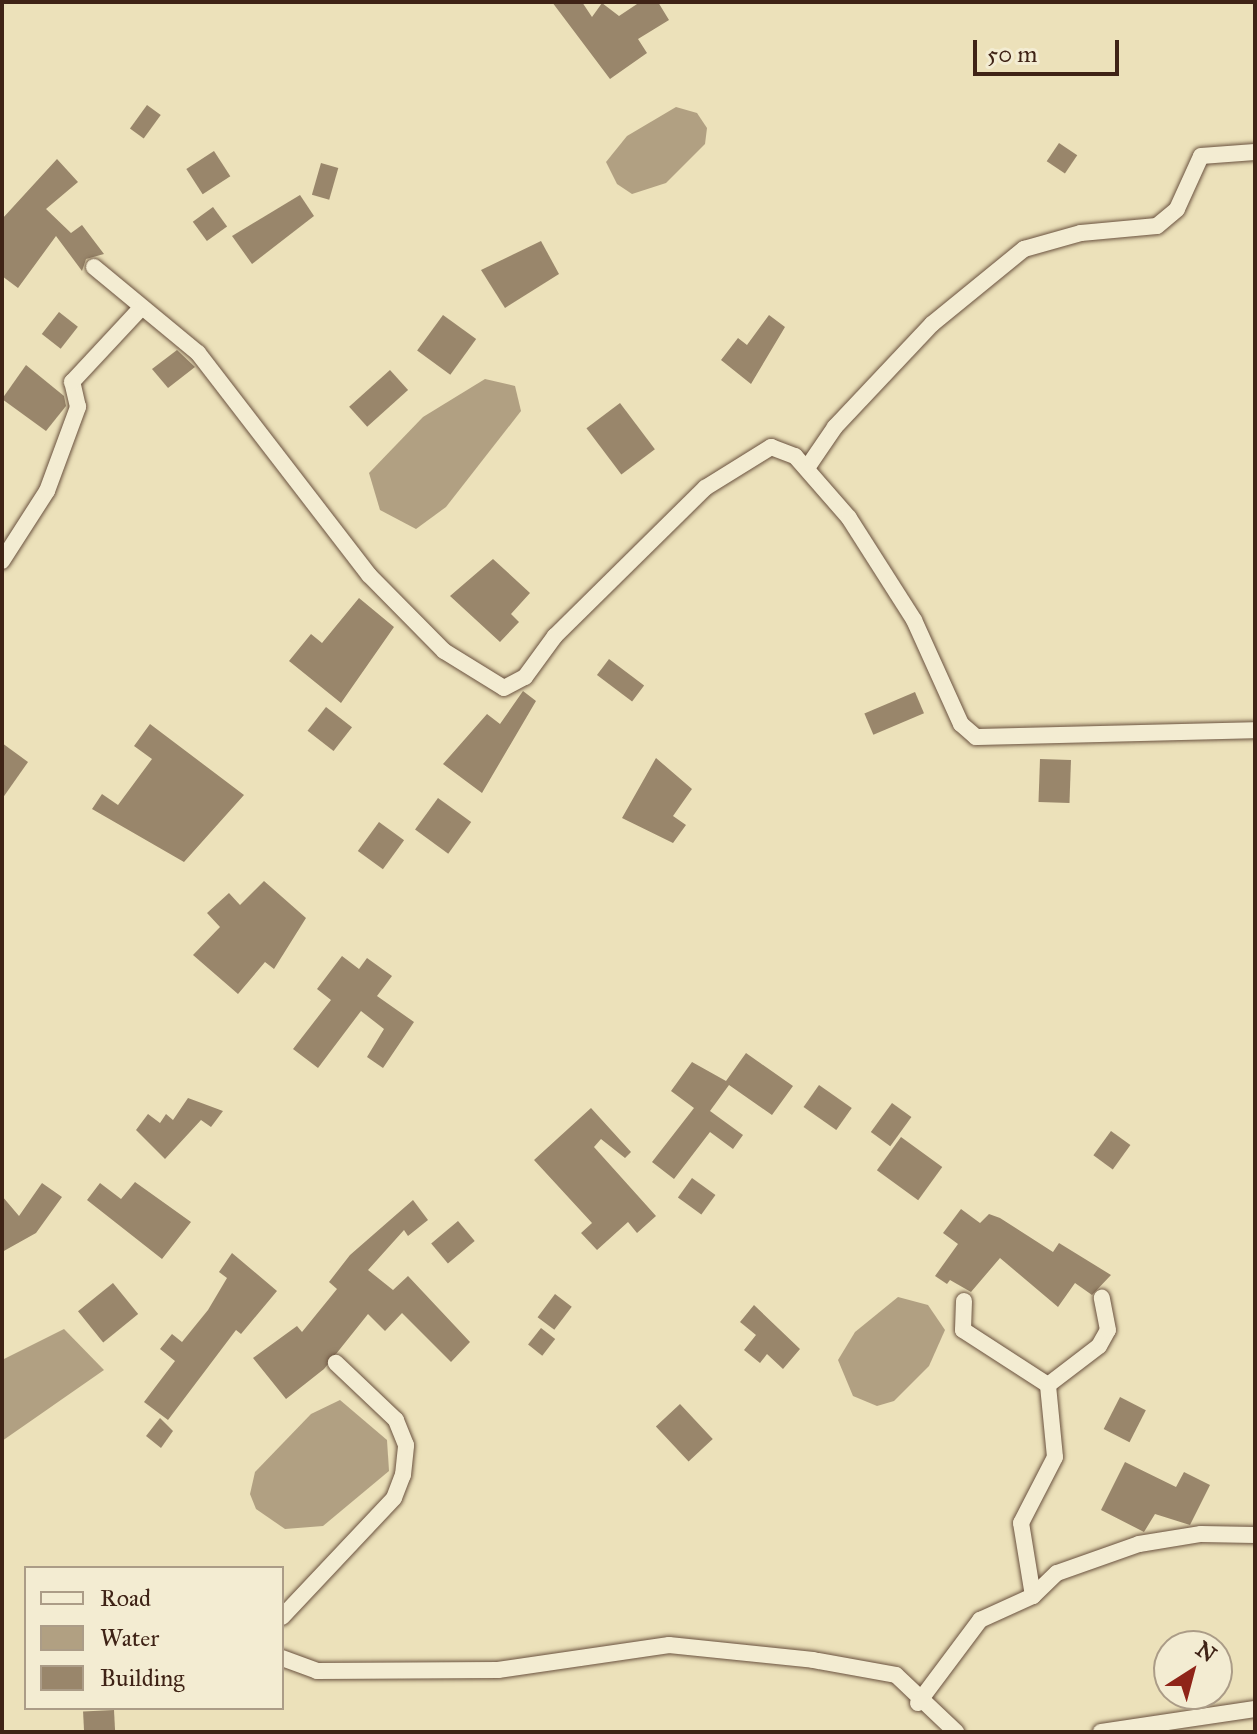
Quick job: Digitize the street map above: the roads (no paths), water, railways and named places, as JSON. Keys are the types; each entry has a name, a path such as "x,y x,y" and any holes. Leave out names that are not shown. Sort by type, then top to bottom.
{"street":[{"path":"807,468 835,427 932,324 1024,249 1081,233 1157,226 1177,209 1201,156 1255,152"},
{"path":"94,267 198,353 369,575 444,651 504,688 525,677 555,636 705,488 771,447 807,468 877,560 961,724 976,737 1255,730"},
{"path":"2,561 47,491 78,407 72,382 141,308"},
{"path":"1048,1385 1099,1346 1108,1330 1102,1298"},
{"path":"964,1301 963,1330 1048,1385"},
{"path":"284,1615 385,1508 403,1475 406,1445 396,1420 336,1363"},
{"path":"1033,1596 1021,1523 1055,1457 1048,1385"},
{"path":"918,1703 980,1620 1033,1596 1057,1573 1139,1544 1201,1534 1255,1535"},
{"path":"284,1659 317,1671 498,1670 669,1645 896,1675 918,1703 956,1732"},
{"path":"1101,1732 1255,1709"}],"water":[{"path":"676,107 697,113 707,128 705,144 666,183 632,194 617,184 606,162 627,136"},
{"path":"485,379 515,386 521,411 446,507 416,529 380,510 369,473 423,417"},
{"path":"898,1297 928,1305 945,1330 929,1366 894,1401 877,1406 853,1396 838,1360 855,1332"},
{"path":"64,1329 104,1370 2,1441 2,1360"},
{"path":"340,1400 387,1440 389,1471 323,1526 285,1529 256,1509 250,1494 255,1472 311,1414"}]}
